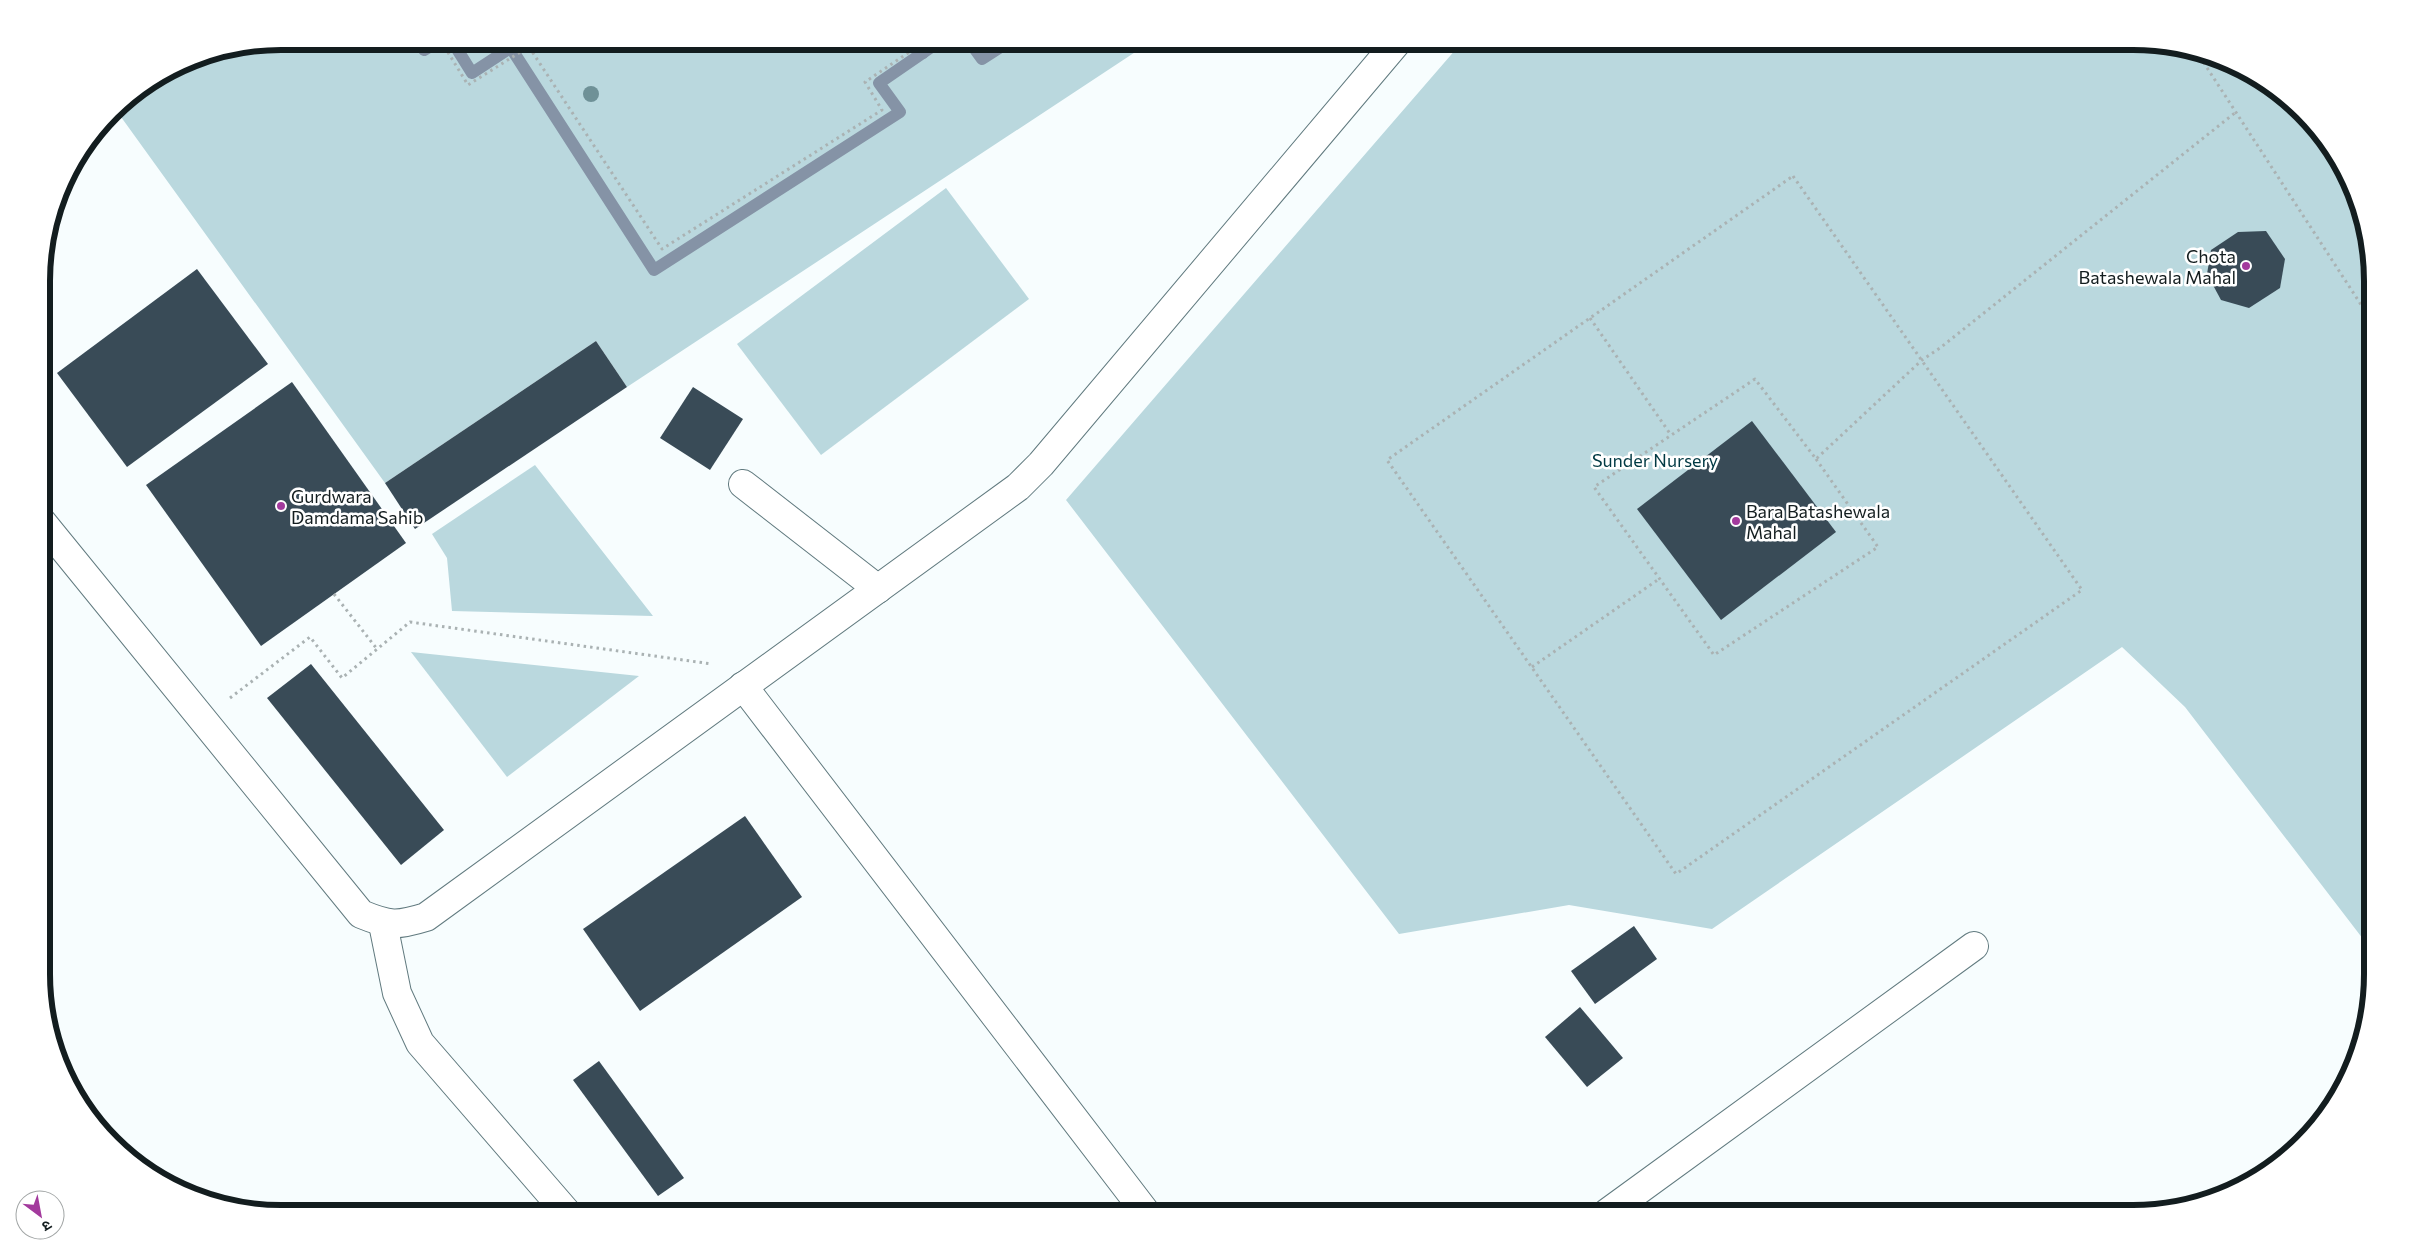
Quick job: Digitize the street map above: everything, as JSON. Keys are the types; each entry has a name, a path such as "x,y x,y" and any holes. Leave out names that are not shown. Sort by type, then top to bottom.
{"lane":[{"path":"50,532 362,914 383,924 405,924 426,917 1012,492 1041,464 1390,50"},
{"path":"743,484 878,589"},
{"path":"754,679 1140,1205"},
{"path":"383,924 397,993 420,1042 560,1205"},
{"path":"1619,1205 1974,946"}],"path":[{"path":"447,50 468,85 524,50"},
{"path":"531,50 662,249 882,110 865,82 908,52 907,50"},
{"path":"2202,61 2364,309"},
{"path":"1816,459 1922,360 1940,348 2236,112"},
{"path":"1793,176 1922,360 2082,590 1676,874 1387,460 1793,176"},
{"path":"1590,318 1671,435"},
{"path":"1755,379 1816,459 1878,547 1714,655 1594,488 1755,379"},
{"path":"1532,668 1659,579"},
{"path":"334,594 377,650"},
{"path":"202,719 310,637 342,678 410,622 754,679"}],"green space":[{"path":"266,50 1138,50 627,387 596,341 385,483 120,116 140,98 165,81 207,62 236,54"},
{"name":"Sunder Nursery","path":"1455,50 2148,50 2178,54 2207,62 2235,74 2261,89 2285,107 2307,129 2325,153 2340,179 2352,207 2360,236 2364,266 2364,940 2185,707 2122,647 1712,929 1569,905 1399,934 1066,500"},
{"path":"946,188 1029,299 821,455 737,344"},
{"path":"535,465 653,616 452,611 447,558 432,534"},
{"path":"411,652 639,676 507,777"}],"building":[{"name":"Chota Batashewala Mahal","path":"2266,231 2285,259 2280,288 2249,308 2221,300 2207,274 2211,250 2238,232"},
{"path":"197,269 268,364 127,467 57,373"},
{"path":"596,341 627,387 415,529 385,483"},
{"path":"292,382 406,543 261,646 146,485"},
{"path":"693,387 743,419 710,470 660,438"},
{"name":"Bara Batashewala Mahal","path":"1752,421 1836,532 1721,620 1637,509"},
{"path":"311,664 444,830 401,865 267,698"},
{"path":"745,816 802,897 640,1011 583,929"},
{"path":"1634,926 1657,959 1595,1004 1571,971"},
{"path":"1580,1007 1623,1058 1587,1087 1545,1037"},
{"path":"599,1061 684,1178 658,1196 573,1080"}],"waterway":[{"path":"458,50 472,73 507,50"},
{"path":"512,50 654,270 900,112 879,83 927,50"},
{"path":"976,50 982,59 996,50"}],"place":[{"name":"Chota Batashewala Mahal","path":"2246,266"},
{"name":"Gurdwara Damdama Sahib","path":"281,506"},
{"name":"Bara Batashewala Mahal","path":"1736,521"}]}
